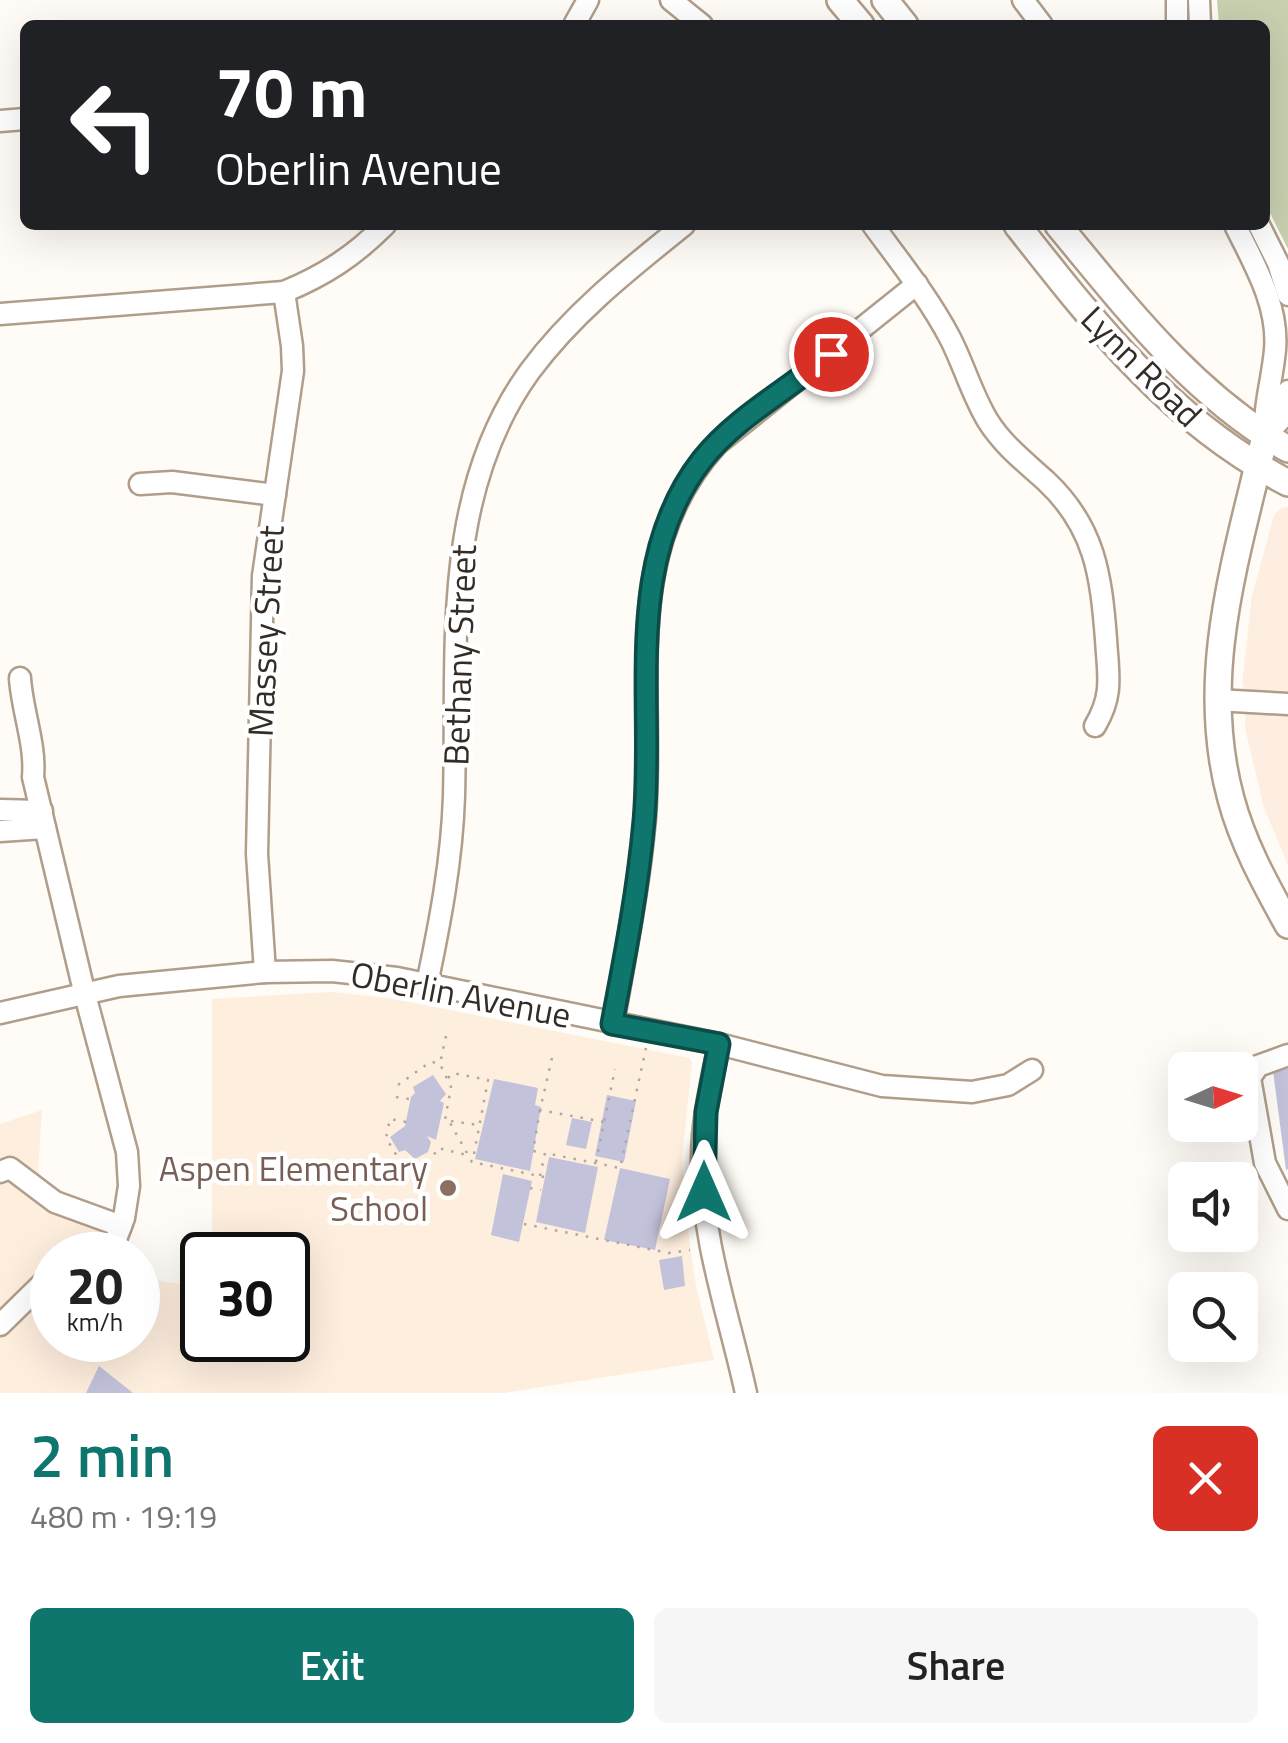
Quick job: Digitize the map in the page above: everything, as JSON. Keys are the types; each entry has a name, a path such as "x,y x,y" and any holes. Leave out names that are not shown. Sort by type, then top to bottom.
{"main road":[{"path":"840,0 857,20"},
{"path":"885,0 901,20"},
{"name":"Lynn Road","path":"1021,230 1100,332 1136,370 1184,414 1288,484"},
{"name":"Lynn Road","path":"1062,230 1170,357 1265,436 1288,449"},
{"path":"1265,436 1222,618 1216,700 1221,756 1234,810 1264,881 1288,925"}],"street":[{"path":"672,0 696,20"},
{"path":"1023,0 1038,20"},
{"path":"0,314 284,292 352,257 380,230"},
{"name":"Bethany Street","path":"427,984 452,832 459,565 468,510 484,458 514,396 557,337 593,300 678,230"},
{"path":"877,230 948,334 978,406 994,430 1049,484 1072,511 1088,539 1102,585 1108,674 1108,705 1095,726"},
{"path":"1237,230 1260,278 1275,324 1275,349 1264,404 1265,436"},
{"path":"1262,230 1278,263 1288,296"},
{"path":"612,1024 638,882 644,820 649,594 672,511 701,461 717,444 916,284"},
{"name":"Massey Street","path":"266,972 258,834 262,576 292,370 284,292"},
{"path":"1265,436 1281,419 1288,391"},
{"path":"140,484 172,482 274,495"},
{"path":"20,678 34,760 33,778 127,1152 129,1186 119,1232"},
{"path":"1216,700 1288,704"},
{"path":"0,810 43,820"},
{"path":"0,831 43,820"},
{"name":"Oberlin Avenue","path":"0,1013 84,992 266,972 358,972 719,1044 882,1086 972,1092 1008,1085 1032,1070"},
{"path":"719,1044 706,1112 704,1192 718,1287 746,1393"},
{"path":"1288,1055 1258,1066 1250,1078 1265,1163 1288,1209"},
{"path":"0,1172 10,1168 55,1202 121,1226"},
{"path":"0,1324 30,1295"}],"path":[{"path":"552,1058 533,1151 620,1168 650,1032"},
{"path":"446,1036 440,1064 451,1088 445,1120 479,1125"},
{"path":"398,1085 430,1062 440,1064"},
{"path":"596,1164 615,1069"},
{"path":"447,1079 452,1074 488,1080 472,1162"},
{"path":"396,1097 410,1099"},
{"path":"540,1110 604,1122"},
{"path":"406,1122 390,1119 386,1138 400,1161 412,1168 428,1164 438,1148 470,1155"},
{"path":"450,1121 472,1162"},
{"path":"472,1162 542,1176 545,1153"},
{"path":"530,1188 541,1190"},
{"path":"524,1224 669,1253 690,1250"}],"shaded area":[{"path":"1288,507 1288,865 1264,808 1245,728 1246,692 1242,684 1252,596 1274,515"},
{"name":"Aspen Elementary School","path":"331,992 395,999 689,1058 692,1062 682,1159 686,1218 696,1286 714,1360 504,1393 0,1393 0,1124 42,1110 38,1172 62,1198 106,1212 106,1232 30,1232 30,1362 160,1362 160,1281 180,1284 180,1362 310,1362 310,1232 212,1232 212,999"}],"green space":[{"path":"1217,0 1288,0 1288,249 1270,213 1270,20 1219,20"}],"building":[{"path":"1288,1068 1288,1169 1286,1170 1273,1071"},
{"path":"433,1075 446,1094 440,1101 444,1103 436,1140 427,1136 431,1142 428,1152 415,1159 405,1150 399,1152 390,1137 405,1126 415,1093 413,1087"},
{"path":"494,1079 538,1088 535,1105 541,1107 530,1171 475,1159"},
{"path":"607,1095 636,1101 624,1162 595,1156"},
{"path":"572,1118 592,1122 586,1149 566,1145"},
{"path":"549,1157 598,1167 585,1233 536,1222"},
{"path":"620,1168 670,1179 655,1250 604,1240"},
{"path":"503,1174 532,1181 519,1242 491,1235"},
{"path":"682,1256 685,1286 664,1290 659,1260"},
{"path":"99,1366 133,1393 86,1393"}],"place":[{"name":"Aspen Elementary School","path":"448,1188"}],"route":[{"path":"704,1192 706,1112 719,1044 612,1024 638,882 644,820 649,594 672,511 701,461 740,423 831,354"}]}
